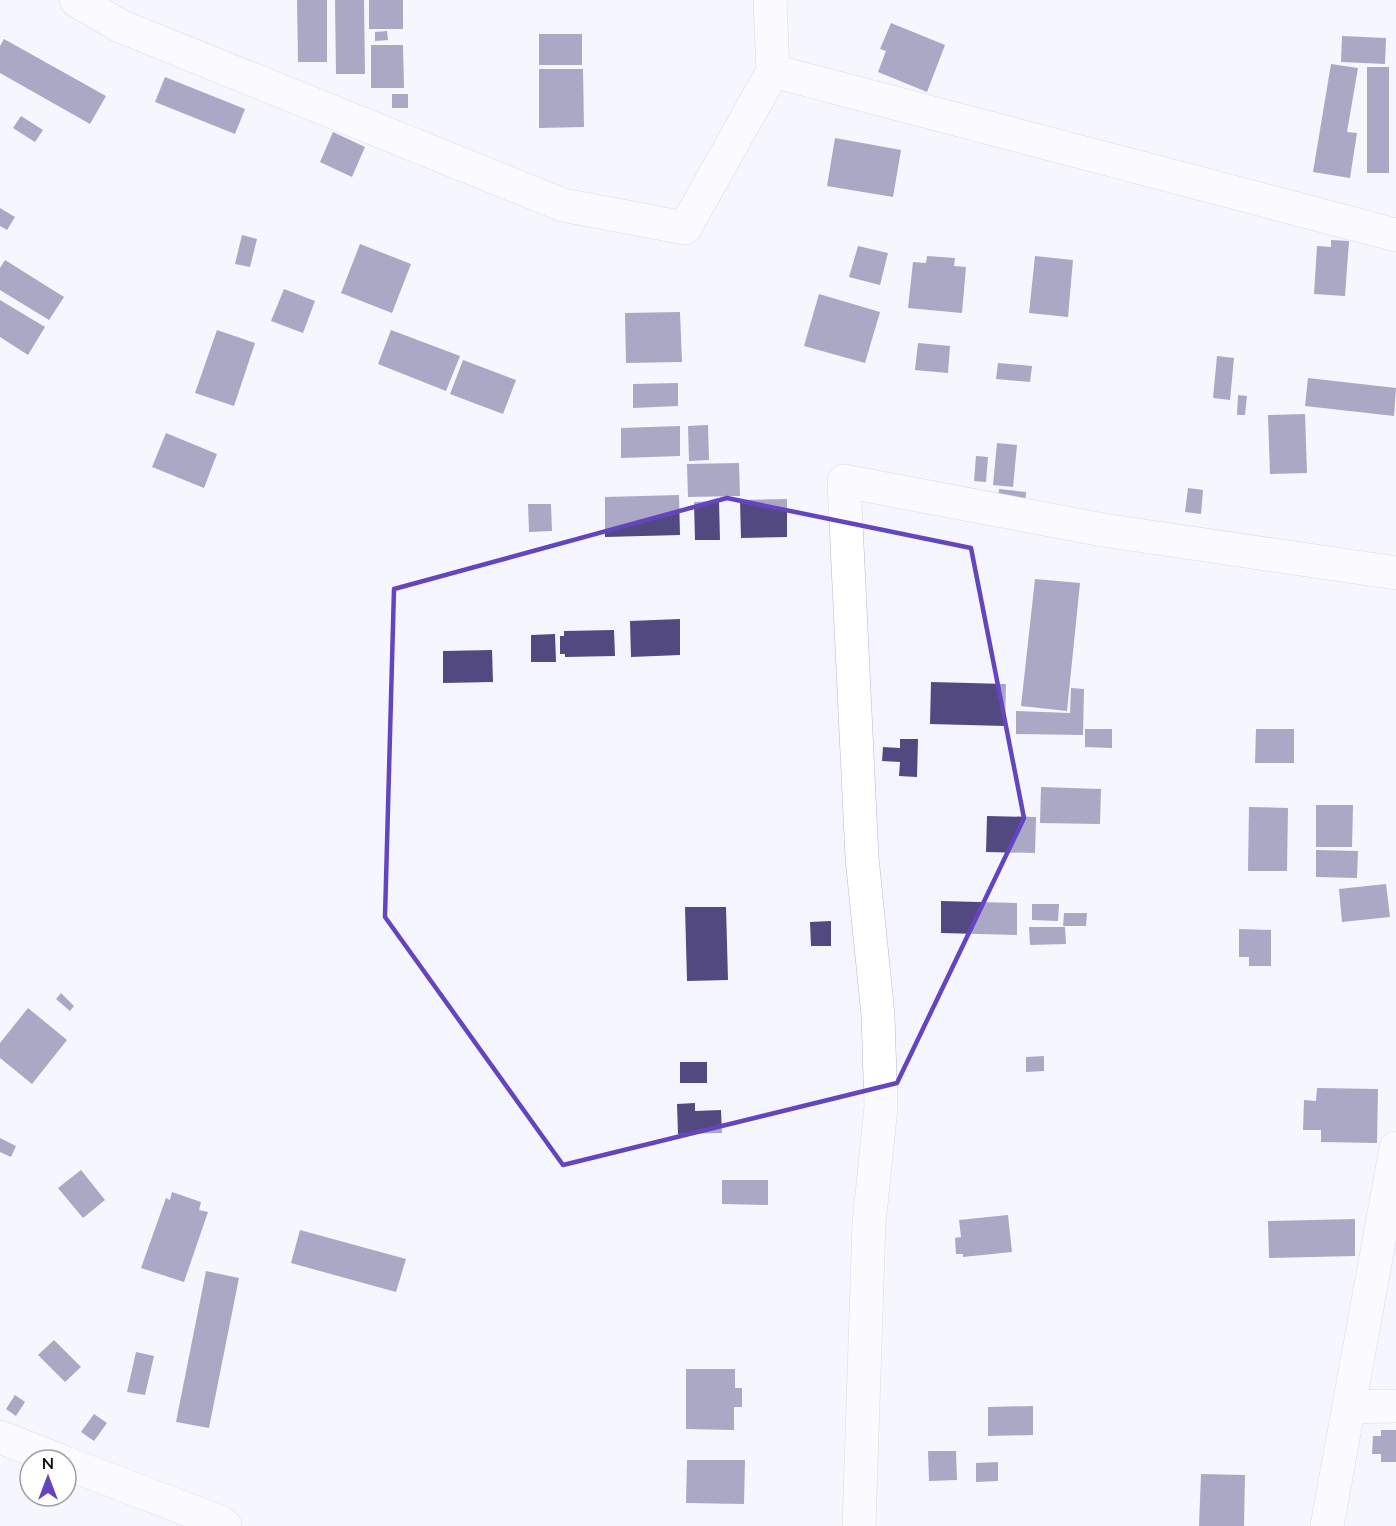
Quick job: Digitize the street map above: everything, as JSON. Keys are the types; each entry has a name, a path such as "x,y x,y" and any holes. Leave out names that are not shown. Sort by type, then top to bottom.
{"street":[{"path":"76,0 120,26 563,205 685,228 772,71 770,0"},
{"path":"772,71 1396,235"},
{"path":"859,1526 869,1223 881,1107 878,1015 862,858 844,481 1102,530 1396,573"},
{"path":"1327,1526 1396,1148"},
{"path":"1348,1407 1396,1406"},
{"path":"0,1437 28,1448"},
{"path":"78,1468 220,1522 225,1526"}],"highlighted area":[{"path":"727,498 971,548 1024,818 897,1083 563,1165 385,917 394,589"}],"building":[{"path":"297,0 327,0 327,62 298,62"},
{"path":"335,0 364,0 365,74 336,74"},
{"path":"369,0 403,0 403,29 369,29"},
{"path":"891,23 945,45 927,92 878,72 886,51 880,49"},
{"path":"387,31 388,40 375,41 375,32"},
{"path":"539,34 582,34 582,65 539,65"},
{"path":"1342,36 1386,38 1385,64 1341,62"},
{"path":"4,39 106,96 90,124 0,73 0,46"},
{"path":"371,45 403,45 404,88 371,88"},
{"path":"1331,64 1358,68 1347,132 1357,133 1350,178 1313,172"},
{"path":"1367,67 1389,67 1389,173 1367,173"},
{"path":"539,69 583,69 584,127 539,128"},
{"path":"165,77 245,109 235,134 155,102"},
{"path":"392,94 408,94 408,108 392,108"},
{"path":"21,116 43,130 35,142 13,128"},
{"path":"333,132 365,147 352,177 320,162"},
{"path":"835,138 901,150 893,197 827,186"},
{"path":"0,208 15,217 7,230 0,226"},
{"path":"242,235 257,239 250,267 235,264"},
{"path":"1331,240 1349,241 1345,296 1314,294 1317,246 1331,247"},
{"path":"360,244 411,264 392,313 341,293"},
{"path":"858,246 888,253 880,285 849,277"},
{"path":"927,256 955,258 954,266 966,267 962,313 908,308 913,262 926,263"},
{"path":"1035,256 1073,260 1068,317 1029,313"},
{"path":"5,260 64,297 49,320 0,290 0,268"},
{"path":"284,289 315,301 303,333 271,321"},
{"path":"819,294 880,312 865,363 804,346"},
{"path":"0,300 45,327 28,355 0,337"},
{"path":"680,312 682,362 626,363 625,313"},
{"path":"217,330 255,343 234,406 195,393"},
{"path":"391,330 460,356 446,391 378,364"},
{"path":"918,343 950,346 948,373 915,370"},
{"path":"1217,356 1234,358 1230,400 1213,398"},
{"path":"463,360 516,380 503,414 450,394"},
{"path":"998,363 1032,366 1030,382 996,379"},
{"path":"1308,378 1396,388 1394,416 1305,406"},
{"path":"678,383 678,406 633,408 633,384"},
{"path":"1238,395 1247,396 1245,415 1237,415"},
{"path":"1305,414 1307,473 1270,474 1268,415"},
{"path":"708,425 709,460 689,461 688,426"},
{"path":"680,426 680,456 621,458 621,428"},
{"path":"166,433 217,454 204,488 152,467"},
{"path":"997,443 1017,445 1013,487 993,485"},
{"path":"976,456 988,457 986,482 974,481"},
{"path":"739,463 740,496 688,497 687,464"},
{"path":"1188,488 1203,490 1201,514 1185,512"},
{"path":"999,489 1026,492 1025,505 998,502"},
{"path":"679,495 680,535 605,537 605,497"},
{"path":"787,499 787,537 741,538 740,500"},
{"path":"719,501 720,540 695,540 694,502"},
{"path":"528,504 551,504 552,531 529,532"},
{"path":"1035,579 1080,583 1067,711 1021,706"},
{"path":"680,619 680,655 631,657 630,621"},
{"path":"614,630 615,656 565,657 565,654 560,654 560,636 564,636 564,631"},
{"path":"555,634 556,662 531,662 531,635"},
{"path":"492,650 493,682 443,683 443,651"},
{"path":"931,682 1006,684 1005,726 930,724"},
{"path":"1071,688 1084,689 1083,735 1016,734 1016,711 1070,713"},
{"path":"1085,729 1112,729 1112,748 1085,747"},
{"path":"1256,729 1294,729 1294,763 1255,763"},
{"path":"900,739 918,739 917,777 899,776 900,762 882,761 883,747 900,748"},
{"path":"1041,787 1101,789 1100,824 1040,823"},
{"path":"1316,805 1353,805 1352,847 1316,847"},
{"path":"1249,807 1288,808 1287,871 1248,871"},
{"path":"987,816 1036,817 1035,853 986,852"},
{"path":"1316,850 1358,851 1357,878 1316,877"},
{"path":"1386,884 1390,917 1342,922 1339,889"},
{"path":"941,901 1017,903 1017,935 941,933"},
{"path":"1032,904 1059,904 1058,921 1032,920"},
{"path":"685,907 726,907 728,980 687,981"},
{"path":"1064,913 1087,913 1086,926 1063,926"},
{"path":"831,921 831,946 811,946 810,922"},
{"path":"1029,927 1065,927 1066,944 1030,945"},
{"path":"1239,929 1271,930 1271,966 1249,966 1249,957 1239,957"},
{"path":"61,993 74,1006 70,1011 56,999"},
{"path":"28,1008 67,1040 32,1084 0,1058 0,1043"},
{"path":"1044,1056 1044,1071 1026,1072 1026,1057"},
{"path":"680,1062 707,1062 707,1083 680,1083"},
{"path":"1317,1088 1378,1089 1377,1143 1321,1142 1321,1130 1303,1130 1304,1100 1316,1101"},
{"path":"695,1103 695,1111 721,1110 722,1133 678,1134 677,1104"},
{"path":"0,1138 16,1146 11,1157 0,1152"},
{"path":"81,1170 105,1200 83,1218 58,1188"},
{"path":"722,1180 768,1180 768,1205 722,1204"},
{"path":"172,1192 201,1202 199,1210 208,1212 184,1282 141,1268 166,1198 170,1200"},
{"path":"1008,1215 1012,1252 963,1257 963,1254 956,1254 955,1238 961,1237 959,1220"},
{"path":"1355,1219 1355,1256 1269,1258 1268,1221"},
{"path":"300,1230 406,1259 396,1292 291,1263"},
{"path":"206,1271 239,1278 209,1428 176,1422"},
{"path":"54,1340 81,1367 65,1382 38,1355"},
{"path":"136,1352 154,1356 145,1395 127,1392"},
{"path":"686,1369 735,1369 735,1388 742,1388 742,1407 734,1407 734,1430 686,1429"},
{"path":"15,1395 25,1402 16,1416 6,1409"},
{"path":"1033,1406 1033,1435 988,1436 988,1407"},
{"path":"94,1414 107,1423 94,1441 81,1432"},
{"path":"1381,1430 1396,1430 1396,1462 1381,1462 1381,1454 1372,1454 1373,1436 1381,1436"},
{"path":"928,1451 956,1451 957,1480 929,1481"},
{"path":"687,1460 745,1460 744,1504 686,1503"},
{"path":"998,1462 998,1481 976,1482 976,1463"},
{"path":"1201,1474 1245,1475 1244,1526 1199,1526"}]}
